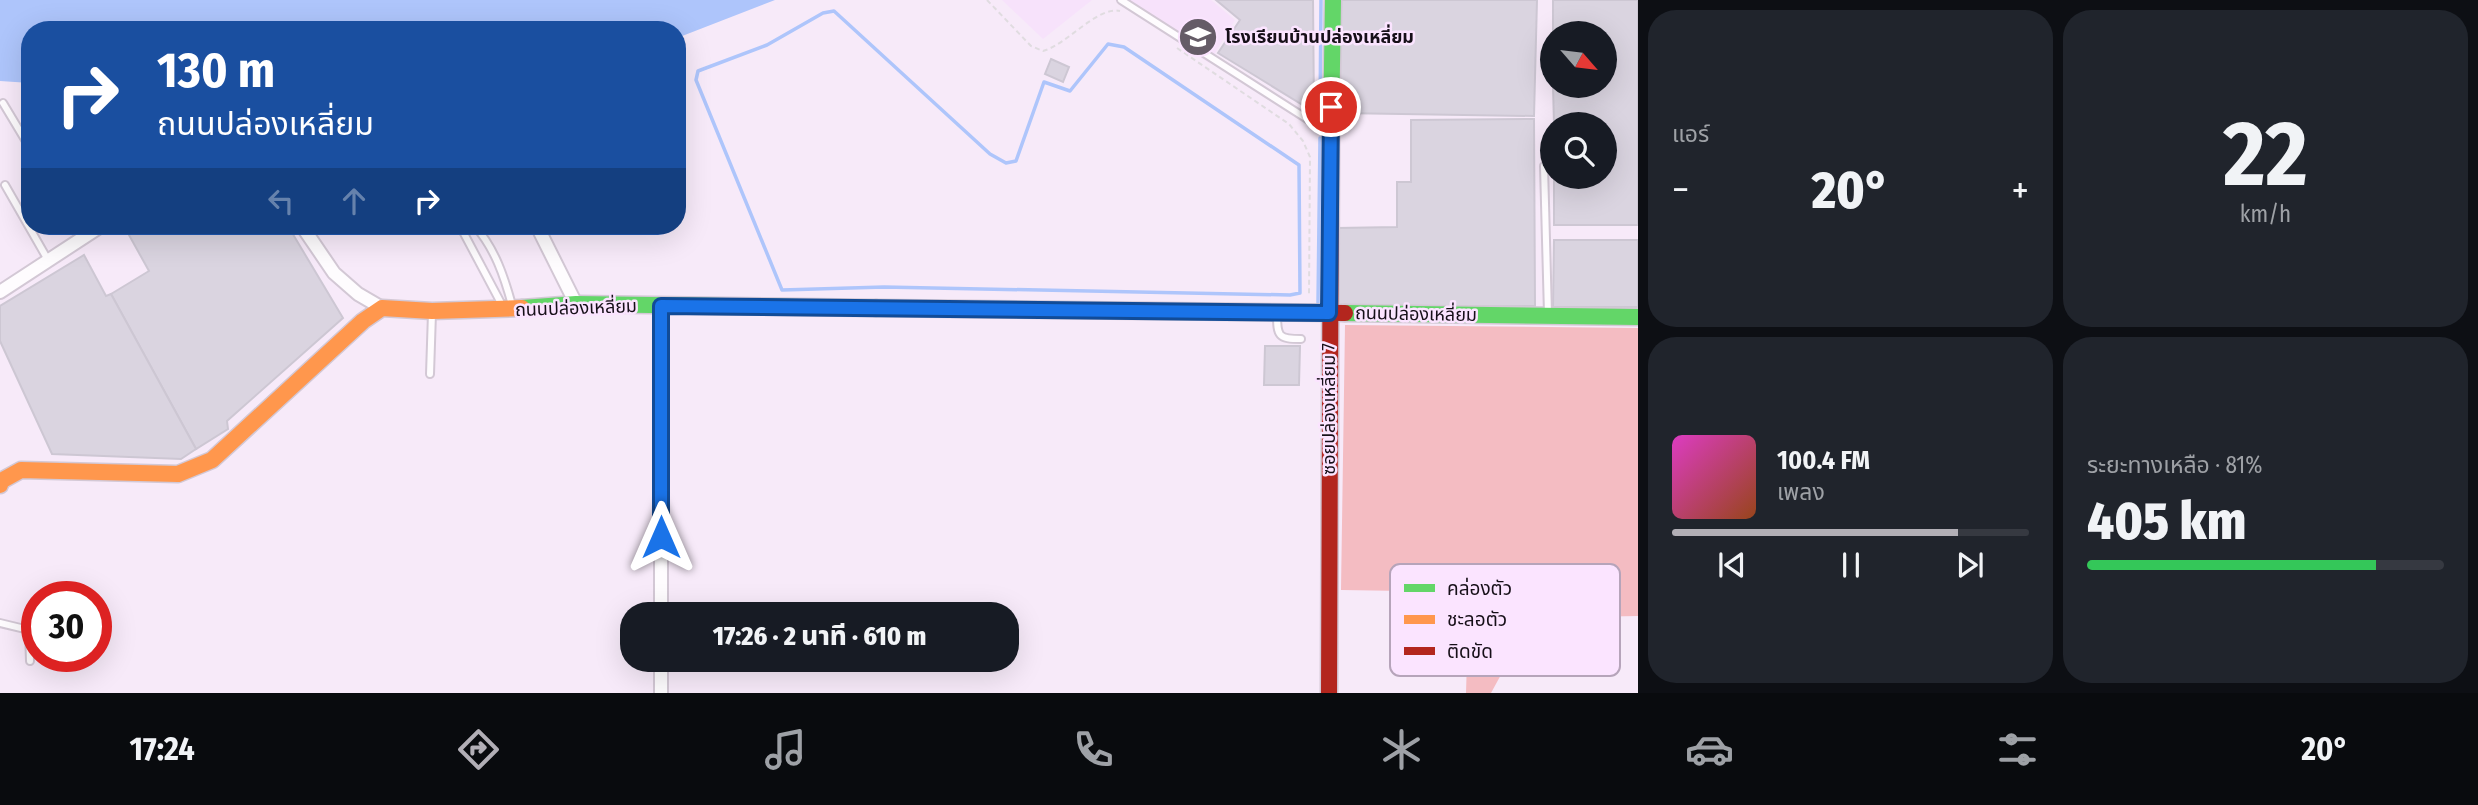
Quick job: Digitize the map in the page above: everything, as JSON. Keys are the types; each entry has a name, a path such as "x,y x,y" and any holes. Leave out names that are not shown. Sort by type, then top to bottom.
{"street":[{"name":"ซอยปล่องเหลี่ยม 7","path":"1329,693 1329,313 1333,0"},
{"path":"0,292 87,235"},
{"path":"0,483 21,470 178,474 212,460 363,321 382,308 358,294 334,273 308,235"},
{"path":"542,235 576,304"},
{"name":"ถนนปล่องเหลี่ยม","path":"382,308 432,311 576,304 1638,317"},
{"path":"661,306 661,602"},
{"path":"0,475 0,483"},
{"path":"661,672 661,693"}],"lane":[{"path":"1121,0 1331,134"},
{"path":"4,103 21,132"},
{"path":"5,185 21,213"},
{"path":"1545,189 1548,316"},
{"path":"34,235 48,260"},
{"path":"465,235 509,309"},
{"path":"486,235 498,262 509,309"},
{"path":"430,374 432,311"},
{"path":"1277,313 1279,335 1285,339 1301,339"},
{"path":"0,622 21,628"}],"path":[{"path":"987,0 1031,46 1043,51 1056,47 1103,12 1112,9 1123,11"},
{"path":"1178,49 1289,124 1303,141 1310,157 1309,313"}],"shaded area":[{"path":"1002,0 1092,0 1043,39"},
{"name":"โรงเรียนบ้านปล่องเหลี่ยม","path":"1115,0 1211,0 1235,20 1209,63"},
{"path":"1345,325 1638,328 1638,616 1620,616 1620,564 1390,564 1390,591 1341,590"},
{"path":"1467,676 1500,676 1491,693 1466,693"}],"water":[{"path":"0,0 775,0 686,35 686,21 21,21 21,82 0,81"}],"building":[{"path":"1216,0 1313,0 1314,112 1218,53 1240,20"},
{"path":"1340,0 1537,0 1534,116 1340,113"},
{"path":"1553,0 1638,0 1638,225 1554,225 1554,189 1617,189 1617,112 1554,112 1553,98 1617,98 1617,21 1553,21"},
{"path":"1051,59 1069,67 1063,82 1045,74"},
{"path":"1534,119 1535,306 1338,308 1338,228 1397,227 1397,182 1411,182 1411,120"},
{"path":"129,235 293,235 343,318 227,421 228,429 196,449 111,294 149,271"},
{"path":"1554,240 1638,240 1638,307 1553,307"},
{"path":"84,255 106,296 111,294 196,449 181,459 52,454 0,341 0,306"},
{"path":"1265,346 1300,346 1299,385 1264,385"}],"waterway":[{"path":"1320,116 1321,0"},
{"path":"834,11 990,154 1006,163 1016,161 1044,82 1070,91 1108,44 1124,47 1299,165 1300,293 1290,295 884,287 782,290 696,80 698,71 767,45 823,13 834,11"},
{"path":"1318,303 1320,138"}],"traffic: fast":[{"path":"1331,130 1333,0"},
{"path":"522,308 576,304 876,308"},
{"path":"1345,313 1638,317"}],"traffic: slow":[{"path":"0,485 1,481 21,470 178,474 212,460 363,321 382,308 432,311 522,308"}],"traffic: jam":[{"path":"1329,693 1331,130"},
{"path":"876,308 1345,313"}],"place":[{"name":"โรงเรียนบ้านปล่องเหลี่ยม","path":"1198,37"}],"route":[{"path":"661,537 661,306 1329,313 1331,107"}]}
